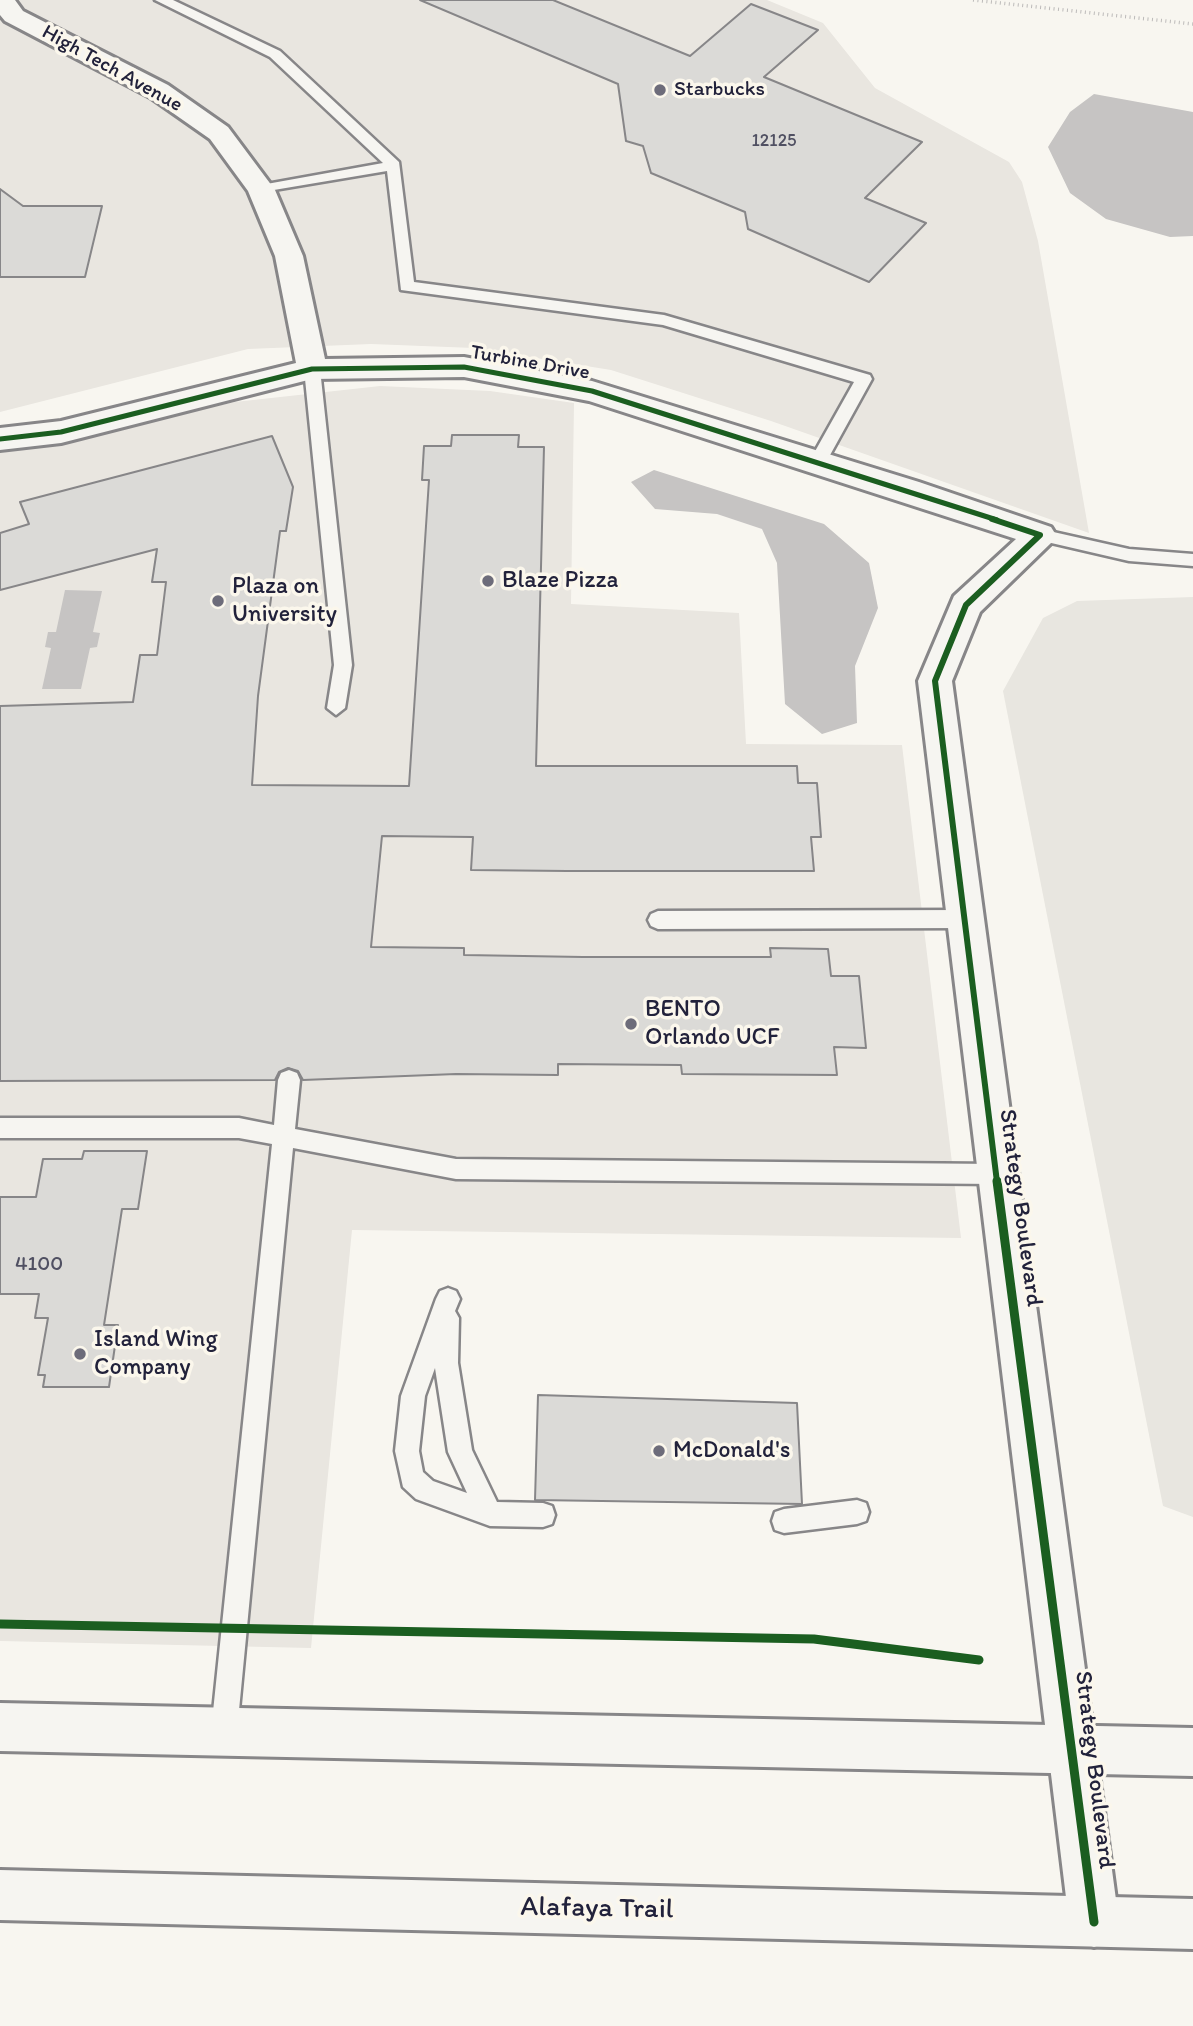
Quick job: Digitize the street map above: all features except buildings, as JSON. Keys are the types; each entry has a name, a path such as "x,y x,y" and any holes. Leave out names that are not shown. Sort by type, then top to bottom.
{"street":[{"name":"High Tech Avenue","path":"5,13 159,91 219,134 261,190 289,256 312,369"},
{"name":"Turbine Drive","path":"0,439 61,432 312,369 464,367 592,391 1040,535"},
{"name":"Strategy Boulevard","path":"1040,535 966,605 935,681 963,919 1094,1922"},
{"path":"0,1727 1193,1752"},
{"name":"Alafaya Trail","path":"0,1895 1193,1924"}],"lane":[{"path":"162,0 275,54 394,164 407,286 664,320 863,379 818,462"},
{"path":"261,190 394,164"},
{"path":"312,369 343,665 336,708"},
{"path":"1040,535 1129,555 1193,560"},
{"path":"658,919 963,919"},
{"path":"223,1731 289,1080"},
{"path":"0,1128 239,1128 284,1139 456,1169 996,1174"},
{"path":"490,1514 460,1452 451,1410 446,1363 448,1299 413,1396 407,1451 412,1478 425,1490 490,1514 543,1515"},
{"path":"783,1521 857,1511"}],"path":[{"path":"973,0 1193,24"}],"shaded area":[{"path":"0,0 767,0 823,23 875,88 1009,162 1022,182 1038,241 1089,533 771,421 611,370 474,348 371,344 248,349 0,412"},
{"path":"1094,94 1193,112 1193,236 1170,237 1106,219 1070,193 1048,147 1070,112"},
{"path":"380,386 490,391 574,403 571,604 739,613 746,744 902,745 961,1238 352,1230 311,1648 0,1641 0,453 235,402"},
{"path":"654,470 824,524 869,563 878,608 855,666 857,723 822,734 785,704 777,563 762,529 717,514 655,509 631,482"},
{"path":"65,590 102,591 93,632 100,633 97,647 90,648 81,689 42,689 51,648 45,647 48,632 56,632"},
{"path":"1193,597 1193,1517 1163,1506 1003,691 1043,618 1077,601"}],"cycle path":[{"path":"0,439 61,432 312,369 464,367 592,391 908,490 1040,535 966,605 935,681 996,1174 1094,1922"},
{"path":"0,1624 814,1639 979,1660"}],"place":[{"name":"Starbucks","path":"660,90"},
{"name":"Blaze Pizza","path":"488,581"},
{"name":"Plaza on University","path":"218,601"},
{"name":"BENTO Orlando UCF","path":"631,1024"},
{"name":"Island Wing Company","path":"80,1354"},
{"name":"McDonald's","path":"659,1451"}]}
